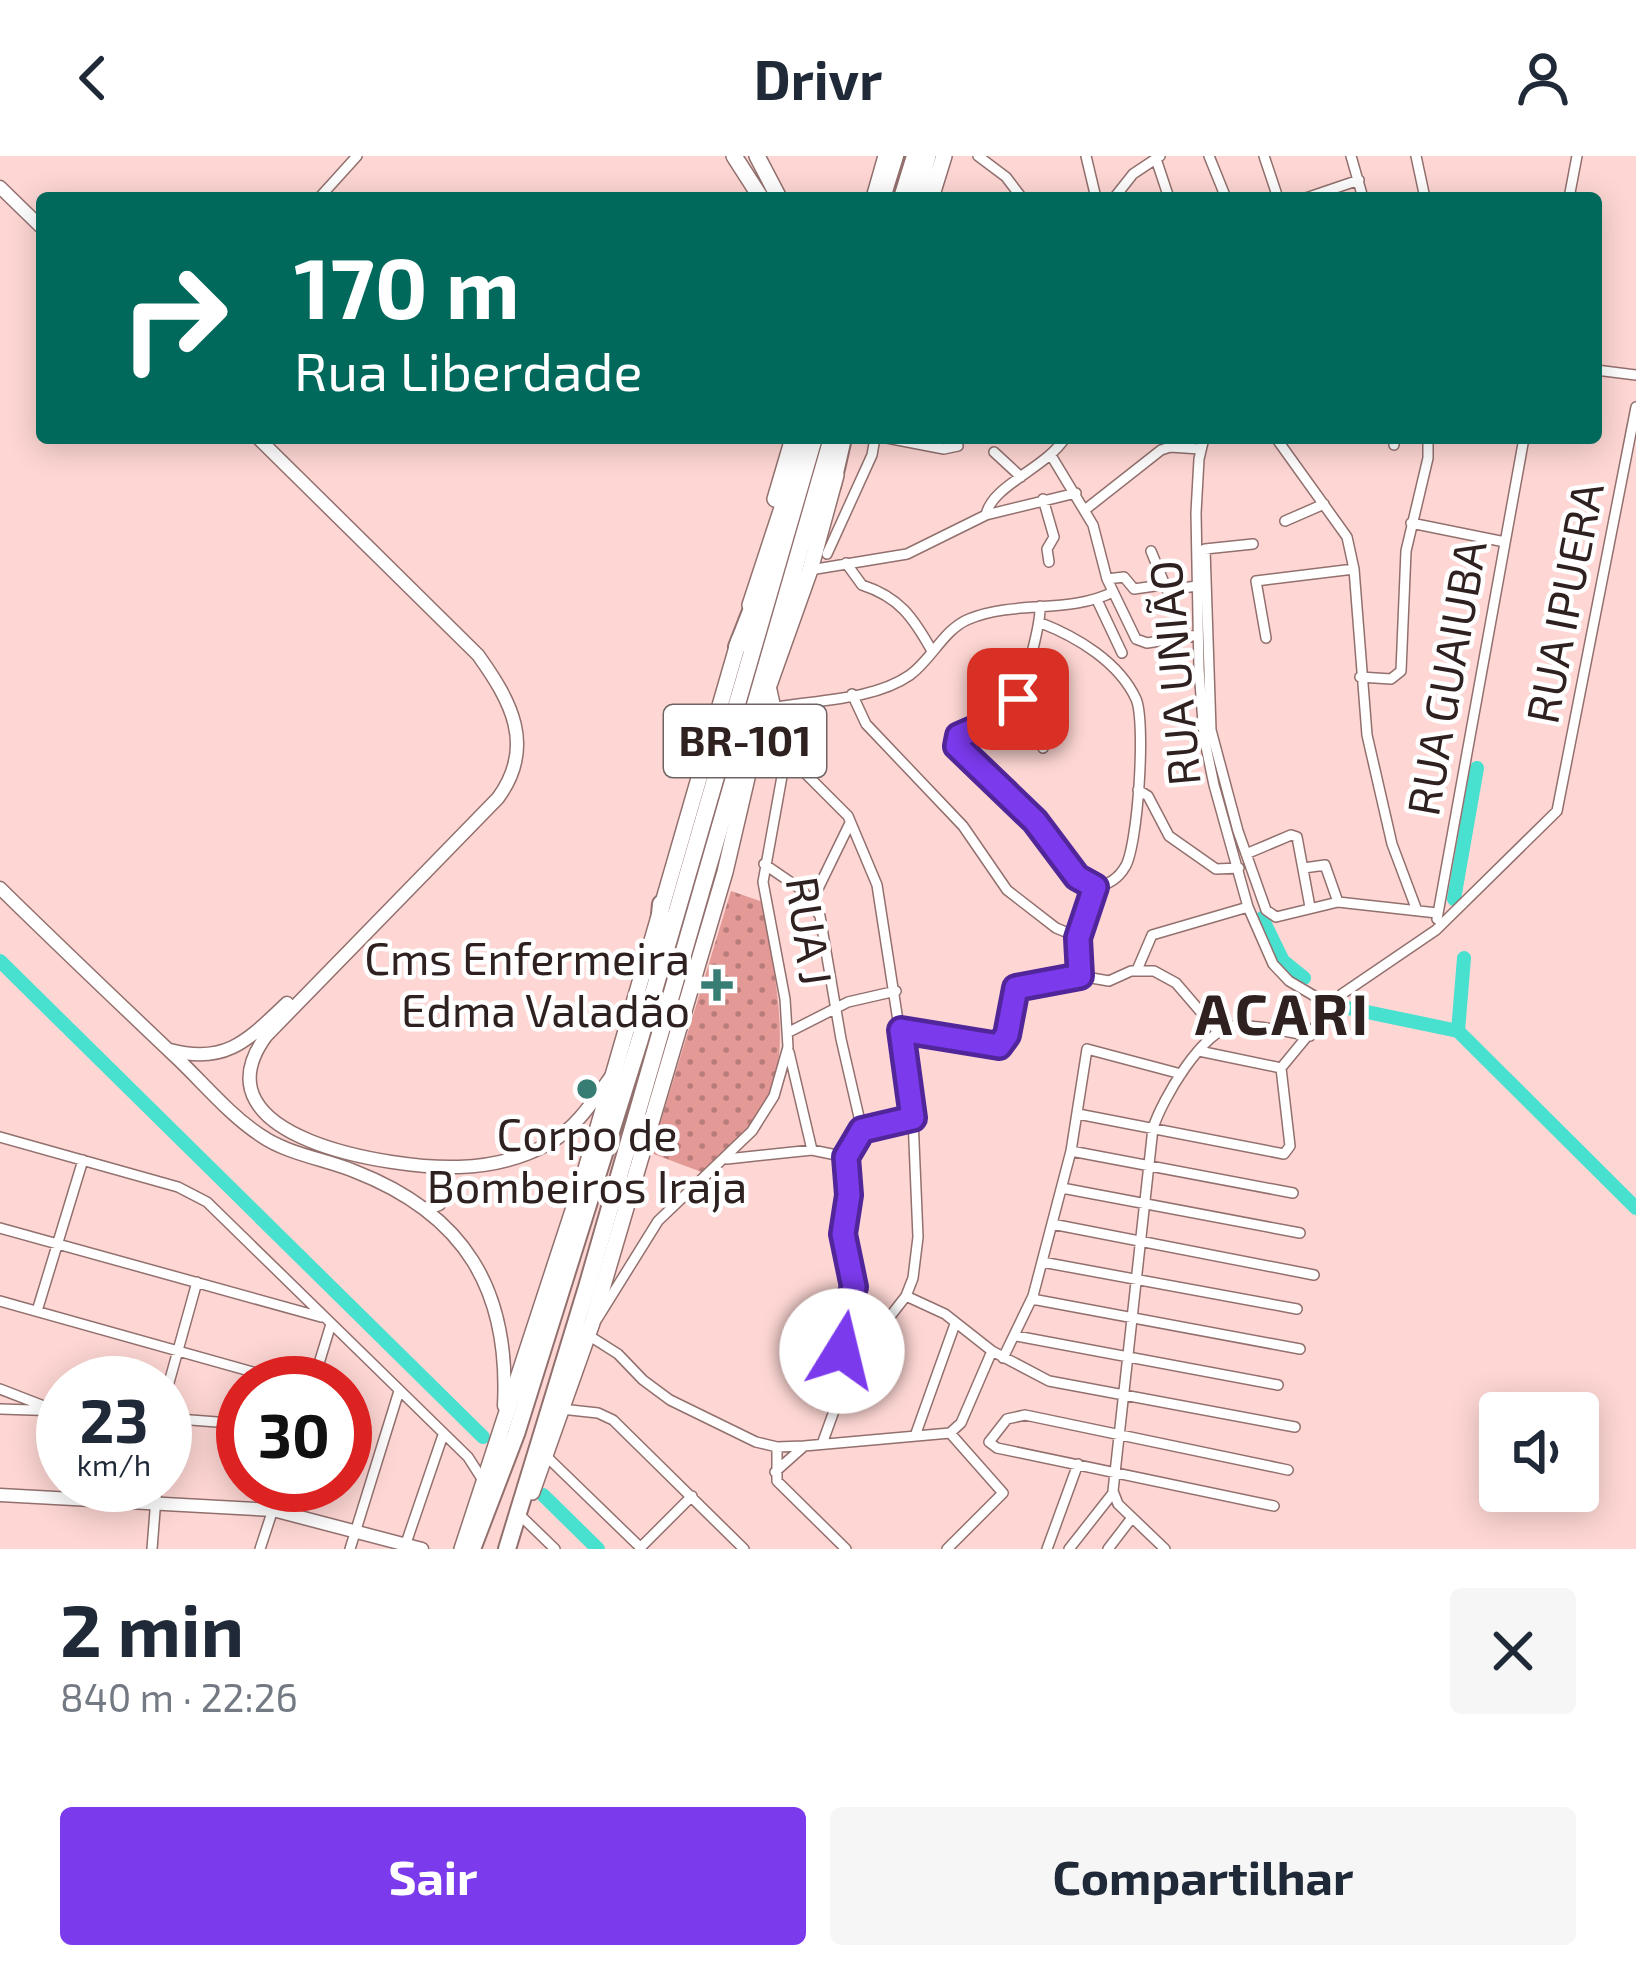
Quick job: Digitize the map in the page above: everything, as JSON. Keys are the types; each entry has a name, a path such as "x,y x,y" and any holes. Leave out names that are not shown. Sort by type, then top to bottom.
{"highway":[{"path":"734,156 757,192"},
{"path":"757,156 776,192"},
{"path":"880,192 890,156"},
{"path":"904,192 915,156"},
{"path":"918,192 928,156"},
{"path":"933,192 944,156"},
{"path":"753,596 754,573 791,444"},
{"path":"734,656 807,444"},
{"name":"BR-101","path":"472,1549 516,1434 617,1112 798,496 808,444"},
{"name":"BR-101","path":"510,1549 830,444"},
{"path":"832,486 844,444"},
{"name":"BR-101","path":"510,1549 590,1329 725,872 771,681 810,570 831,556 832,486"},
{"path":"734,656 787,513 798,496"},
{"name":"BR-101","path":"462,1549 581,1186 734,656"},
{"path":"617,1112 658,941 661,904"}],"street":[{"path":"324,192 357,156"},
{"path":"978,156 1006,176 1018,192"},
{"path":"1086,156 1095,192"},
{"path":"1209,156 1221,192"},
{"path":"1264,156 1276,192"},
{"path":"1351,156 1362,192"},
{"path":"1416,156 1423,192"},
{"path":"1570,192 1577,156"},
{"path":"1119,192 1133,174 1158,157 1167,192"},
{"path":"1324,192 1359,180"},
{"path":"0,187 36,222"},
{"path":"1602,371 1636,375"},
{"name":"RUA IPUERA","path":"1436,930 1558,812 1636,407"},
{"path":"263,444 478,655 505,697 517,741 517,762 498,798 266,1036 248,1072 254,1101 274,1124 299,1135 357,1155 440,1166 501,1161 544,1146 571,1127 612,1075"},
{"path":"831,556 874,444"},
{"path":"918,444 944,449 958,446"},
{"path":"986,515 989,502 1052,457 1061,444"},
{"path":"1154,444 1156,454"},
{"path":"1086,508 1156,454 1170,447 1202,444"},
{"name":"RUA UNIÃO","path":"1202,444 1196,513 1198,635 1205,669"},
{"path":"1280,444 1347,537 1354,568 1364,720 1388,828 1416,908"},
{"path":"1360,677 1400,675 1403,585 1428,444"},
{"name":"RUA GUAIUBA","path":"1436,930 1523,444"},
{"path":"994,452 1021,477"},
{"path":"1052,457 1086,508 1107,579 1131,631 1142,643 1198,635"},
{"path":"831,556 907,554 986,515 1076,493"},
{"path":"1043,500 1054,537 1047,549 1049,562"},
{"path":"1285,521 1324,504"},
{"path":"1412,523 1505,542"},
{"path":"1253,544 1205,549 1200,593 1214,746 1270,916 1338,902 1437,913"},
{"path":"1150,551 1162,585"},
{"path":"831,556 862,585 880,589 899,605 932,651"},
{"path":"1266,638 1256,581 1354,568"},
{"path":"1107,579 1124,577 1134,589 1162,585 1172,591 1200,593"},
{"path":"776,707 901,680 974,616 1097,600 1114,592"},
{"path":"1097,600 1121,653"},
{"path":"1040,607 1041,623 1014,706 993,723 962,734 957,746 1035,821 1077,877 1095,887"},
{"path":"1041,623 1084,644 1135,696 1140,717 1138,790 1128,862 1114,879 1095,887 1078,938 1080,976"},
{"path":"771,681 784,751"},
{"name":"RUA UNIÃO","path":"1206,691 1210,764 1248,908 1280,972 1333,1007"},
{"path":"851,694 866,724 963,826 1006,890 1056,928 1078,938"},
{"path":"1014,706 1028,717 1043,748"},
{"path":"756,743 784,751 831,796 850,823 877,885 913,1118 917,1249 906,1296 886,1318 853,1384 838,1400"},
{"name":"RUA J","path":"590,1329 658,1222 726,1159 766,1112 781,1078 789,1032 764,891 764,864 784,751"},
{"path":"1138,790 1148,796 1168,836 1211,867 1238,868 1294,835 1310,907"},
{"path":"812,901 850,823"},
{"path":"764,864 812,901 822,923 862,1130 846,1157 849,1195 843,1234 854,1287 841,1323 838,1400 822,1444"},
{"path":"1304,868 1324,865 1338,902"},
{"path":"0,888 260,1135 391,1188 425,1209 467,1250 493,1296 506,1357 503,1425"},
{"path":"1137,970 1152,935 1248,908"},
{"path":"1078,1114 1287,1153 1291,1146 1281,1068 1342,994 1436,930"},
{"path":"901,1030 1003,1044 1016,988 1080,976 1109,981 1137,970 1169,977 1218,1032"},
{"path":"169,1050 191,1055 231,1050 322,975"},
{"path":"789,1032 836,1007 896,991"},
{"path":"1070,1549 1113,1493 1153,1128 1161,1105 1218,1032 1237,1026 1310,1036"},
{"name":"RUA J","path":"788,1047 812,1150"},
{"path":"590,1329 670,1400 777,1448 950,1433 961,1423 998,1354 1016,1336 1032,1299 1071,1151 1090,1048 1181,1074"},
{"path":"1199,1051 1281,1068"},
{"path":"862,1130 913,1118"},
{"path":"0,1137 192,1192 468,1457 484,1482"},
{"path":"726,1159 812,1150 846,1157"},
{"path":"1071,1151 1293,1193"},
{"path":"38,1311 83,1160"},
{"path":"391,1188 402,1163"},
{"path":"425,1209 439,1204 448,1191 440,1166"},
{"path":"1062,1188 1300,1233"},
{"path":"1052,1224 1314,1275"},
{"path":"0,1228 329,1321"},
{"path":"1042,1262 1297,1309"},
{"path":"176,1356 197,1282"},
{"path":"292,1309 304,1296"},
{"path":"906,1296 945,1314 998,1354 1060,1384 1295,1427"},
{"path":"1032,1299 1300,1349"},
{"path":"0,1301 216,1361"},
{"path":"320,1356 329,1321"},
{"path":"915,1436 955,1324"},
{"path":"1016,1336 1278,1385"},
{"path":"0,1389 36,1402"},
{"path":"350,1549 399,1391"},
{"path":"0,1409 36,1410"},
{"path":"561,1409 607,1416 744,1549"},
{"path":"973,1458 1006,1419 1018,1415 1288,1470"},
{"path":"947,1549 1003,1493 950,1433"},
{"path":"405,1546 442,1435"},
{"path":"989,1442 998,1448 1274,1506"},
{"path":"775,1472 804,1446"},
{"path":"777,1448 777,1481 846,1549"},
{"path":"468,1457 494,1454"},
{"path":"545,1455 642,1548 692,1496"},
{"path":"1047,1549 1078,1464"},
{"path":"1113,1493 1131,1519 1165,1549"},
{"path":"0,1495 36,1497"},
{"path":"152,1549 156,1512"},
{"path":"260,1549 272,1512"},
{"path":"282,1512 422,1549"},
{"path":"523,1518 555,1549"},
{"path":"1108,1549 1131,1519"},
{"path":"1145,1549 1152,1538"}],"shaded area":[{"path":"731,891 763,902 778,1005 779,1058 775,1082 760,1114 704,1173 651,1153"}],"waterway":[{"path":"1454,899 1477,768"},
{"path":"1262,918 1283,961 1304,978"},
{"path":"1458,1031 1464,958"},
{"path":"0,961 483,1437"},
{"path":"1348,1008 1458,1031 1636,1208"},
{"path":"543,1495 598,1549"}],"place":[{"name":"Cms Enfermeira Edma Valadão","path":"717,985"},
{"name":"Corpo de Bombeiros Iraja","path":"587,1089"}],"district":[{"name":"ACARI","path":"1283,1015"}],"route":[{"path":"842,1351 841,1323 854,1287 843,1234 849,1195 846,1157 862,1130 913,1118 901,1030 999,1046 1006,1041 1016,988 1080,976 1078,938 1095,887 1077,877 1035,821 957,746 959,736 1003,717 1018,699"}]}
